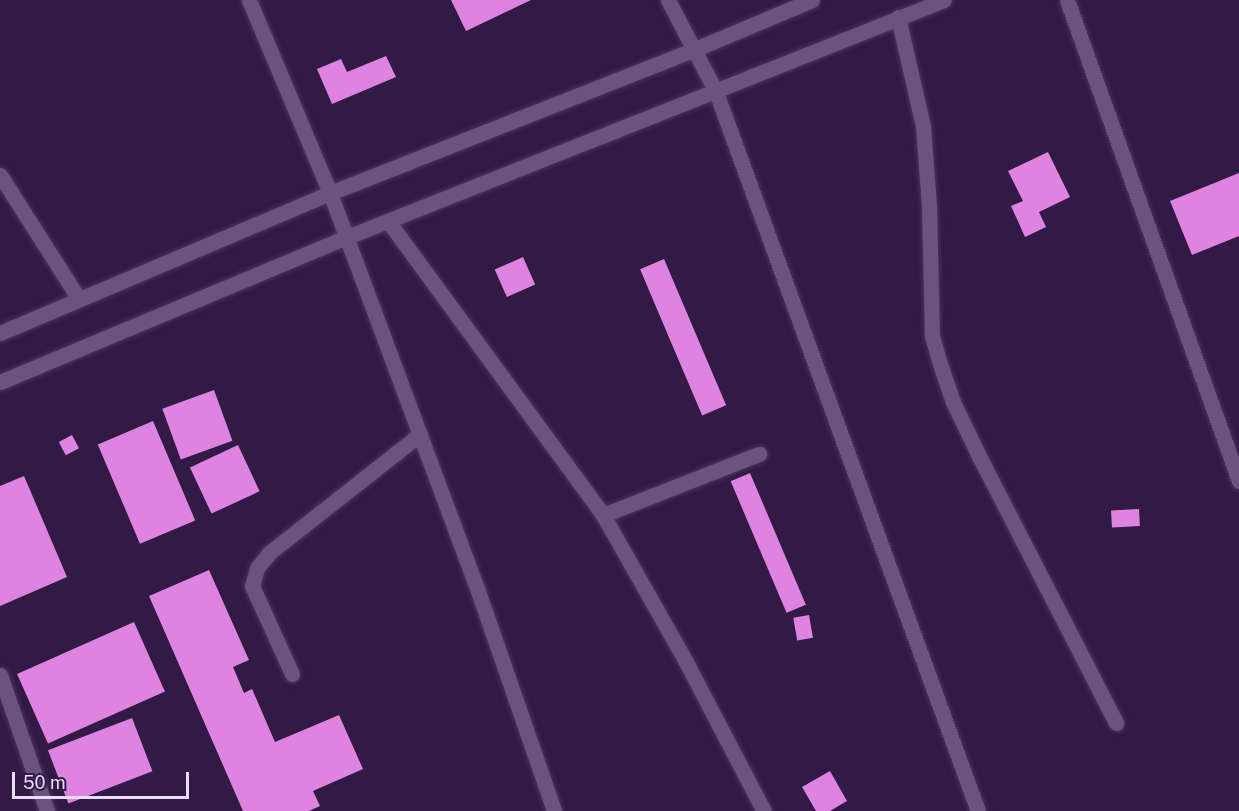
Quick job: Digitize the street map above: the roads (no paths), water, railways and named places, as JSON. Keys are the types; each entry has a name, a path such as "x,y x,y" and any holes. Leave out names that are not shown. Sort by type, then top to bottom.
{"street":[{"path":"249,0 347,237 420,434 554,811"},
{"path":"668,0 717,92 978,811"},
{"path":"0,333 330,193 693,50 812,0"},
{"path":"0,382 347,237 944,0"},
{"path":"1067,0 1239,481"},
{"path":"898,17 923,126 929,205 932,336 938,356 954,402 980,458 1116,723"},
{"path":"0,175 79,299"},
{"path":"388,221 603,515 686,662 764,811"},
{"path":"292,674 252,586 257,568 269,553 420,434"},
{"path":"603,515 759,454"},
{"path":"0,675 47,811"}]}
